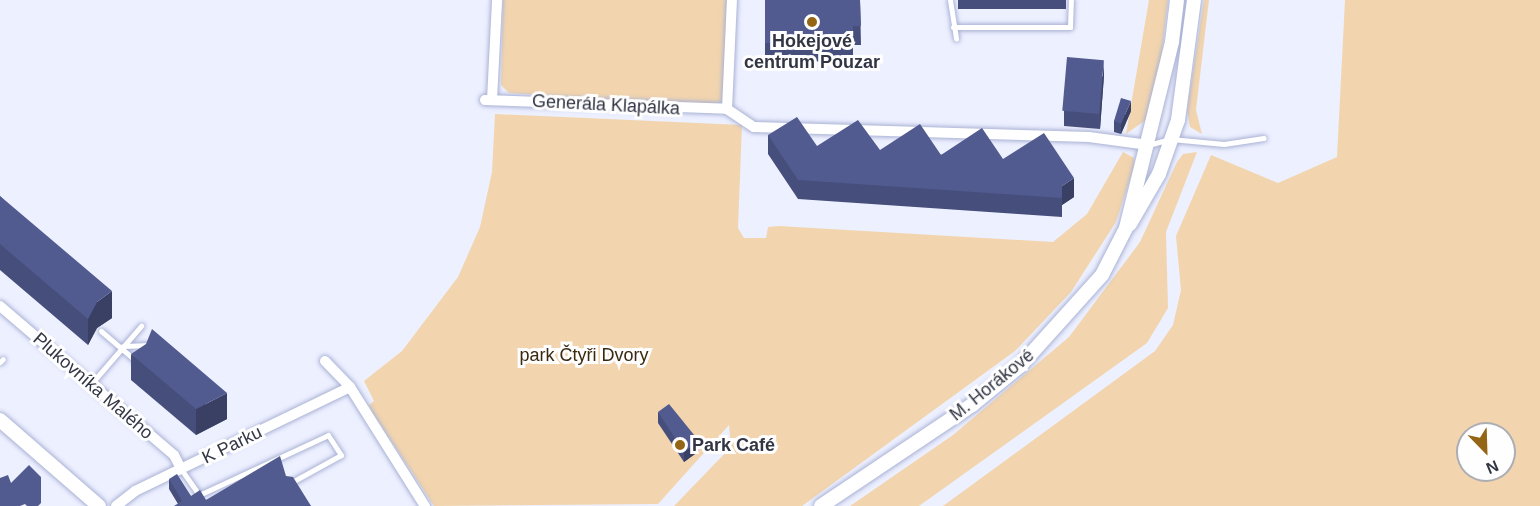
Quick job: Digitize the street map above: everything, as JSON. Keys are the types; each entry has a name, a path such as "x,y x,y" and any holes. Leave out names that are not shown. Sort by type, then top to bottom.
{"street":[{"name":"Generála Klapálka","path":"497,0 489,100 727,109"},
{"path":"732,0 727,109 754,128 1089,137 1148,145"},
{"name":"M. Horákové","path":"1126,228 1148,145 1177,0"},
{"name":"M. Horákové","path":"821,506 972,405 1020,366 1082,302 1126,228 1142,209 1171,139 1190,58 1194,0"},
{"name":"Plukovníka Malého","path":"0,306 174,455 181,469"},
{"path":"325,361 350,387 425,506"},
{"name":"K Parku","path":"116,506 181,469 350,387"},
{"path":"0,420 99,506"}],"lane":[{"path":"950,0 956,39"},
{"path":"953,27 1070,27 1071,0"},
{"path":"1148,145 1171,139 1224,144 1264,138"},
{"path":"91,384 141,327"},
{"path":"101,331 122,347 142,367"},
{"path":"122,347 159,348"},
{"path":"181,469 199,495 328,435 341,455 290,483"}],"green space":[{"path":"503,0 727,0 724,100 711,107 509,93 501,85"},
{"path":"1149,0 1168,0 1161,59 1147,119 1126,134"},
{"path":"1204,0 1209,0 1196,110 1202,134 1190,127 1187,110"},
{"path":"1345,0 1540,0 1540,506 943,506 1155,351 1173,325 1181,290 1176,236 1211,155 1278,183 1337,157"},
{"name":"park Čtyři Dvory","path":"495,114 742,125 738,228 744,238 766,238 768,227 779,226 1053,242 1087,214 1123,152 1134,158 1134,167 1116,222 1071,292 1015,351 802,506 674,506 731,447 729,425 658,504 434,506 373,413 369,405 374,401 364,381 402,351 458,277 480,227 492,172"},
{"path":"1197,152 1166,232 1168,308 1147,343 919,506 850,506 953,435 1069,337 1140,242 1177,162 1183,154"}],"building":[{"name":"Hokejové centrum Pouzar","path":"765,0 860,0 861,26 853,26 853,42 765,43"},
{"path":"1067,57 1104,60 1099,114 1062,111"},
{"path":"1121,98 1131,101 1121,124 1114,121"},
{"path":"797,117 817,146 858,120 880,150 920,124 941,155 982,128 1003,159 1044,133 1074,178 1062,186 1062,198 798,180 768,135"},
{"path":"0,196 112,291 97,302 88,319 0,244"},
{"path":"152,329 227,393 196,409 131,354 146,344"},
{"path":"669,404 699,441 684,452 658,412"},
{"path":"280,456 286,476 293,477 311,506 174,506 182,501 169,479 177,474 191,496 200,490 206,500"},
{"path":"29,465 41,477 41,503 38,506 25,504 0,506 0,478 8,475 11,483"}],"place":[{"name":"Hokejové centrum Pouzar","path":"812,22"},
{"name":"Park Café","path":"680,445"}]}
